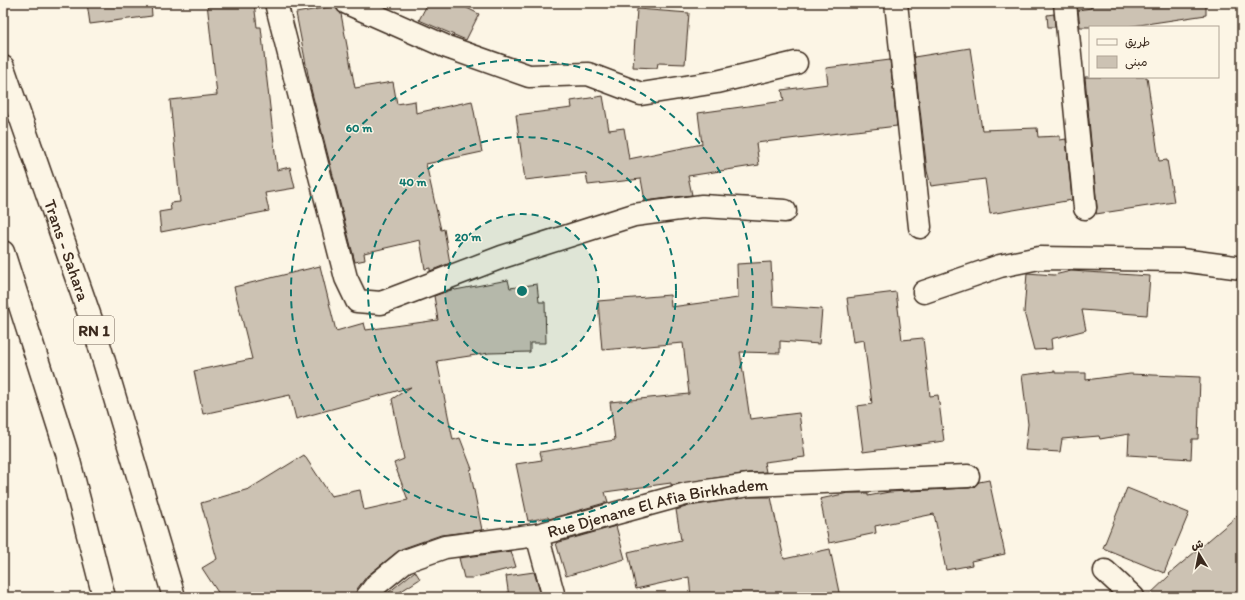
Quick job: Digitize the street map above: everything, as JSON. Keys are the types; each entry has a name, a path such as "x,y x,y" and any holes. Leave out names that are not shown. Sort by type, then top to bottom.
{"main road":[{"path":"276,3 346,278 357,301 381,302 502,257 634,215 702,206 785,211"},
{"path":"347,3 447,46 529,76 588,74 641,94 717,82 796,63"},
{"path":"896,3 920,227"},
{"path":"1065,3 1085,208"},
{"name":"Trans - Sahara","path":"3,67 95,331 174,597"},
{"path":"3,252 67,453 104,597"},
{"path":"924,292 1000,266 1039,258 1182,260 1242,268"},
{"name":"Rue Djenane El Afia Birkhadem","path":"367,597 377,584 405,561 445,547 537,535 686,494 749,485 968,476"},
{"path":"537,535 554,597"},
{"path":"1105,571 1133,597"}],"building":[{"path":"87,3 151,3 152,16 90,24"},
{"path":"207,3 254,3 257,27 261,27 277,170 290,167 295,188 265,193 269,211 161,232 159,212 171,210 170,203 180,202 170,100 217,95"},
{"path":"428,3 457,3 479,14 466,40 419,20"},
{"path":"1091,3 1206,3 1206,15 1133,26 1080,27 1078,10 1091,8"},
{"path":"335,6 341,14 355,88 393,82 397,104 415,101 416,113 472,101 482,152 426,164 441,230 444,229 450,263 430,271 430,268 425,269 420,240 364,253 365,260 355,262 310,85 296,13"},
{"path":"637,9 689,13 685,64 658,63 657,68 633,67"},
{"path":"1054,14 1055,27 1048,27 1047,15"},
{"path":"970,48 982,130 1037,128 1038,137 1060,136 1060,140 1066,139 1072,200 990,214 985,179 931,186 927,171 914,57"},
{"path":"890,60 897,126 756,143 759,165 688,176 692,195 645,201 641,179 588,185 586,173 525,180 516,115 572,108 571,101 603,96 609,130 624,128 629,159 702,144 698,113 784,101 782,90 828,84 826,68"},
{"path":"1085,77 1147,78 1159,161 1167,160 1174,202 1096,214 1097,207"},
{"path":"771,262 773,306 822,309 819,344 780,341 780,353 740,352 750,419 799,413 805,457 764,462 766,472 747,473 671,485 671,483 605,492 608,502 549,519 548,517 528,521 516,464 542,460 540,452 615,440 610,402 689,394 683,343 602,350 598,301 670,295 671,307 738,298 737,264"},
{"path":"320,266 336,331 364,323 366,330 438,320 434,296 454,289 508,280 510,288 537,284 539,302 545,302 546,343 530,343 530,352 489,353 437,361 453,440 460,438 472,469 470,470 482,530 441,535 401,549 367,576 357,589 355,597 221,597 202,568 217,559 201,503 249,489 304,455 331,496 360,490 364,510 408,500 394,463 404,459 392,399 411,387 296,419 290,395 203,414 194,371 252,359 234,287"},
{"path":"1071,271 1150,276 1147,315 1082,310 1086,330 1051,339 1052,349 1034,350 1024,312 1027,273 1054,275"},
{"path":"896,292 902,340 923,338 930,396 938,395 944,441 863,452 857,406 872,404 864,340 853,342 847,298"},
{"path":"1055,371 1055,373 1086,373 1086,380 1130,374 1200,377 1198,439 1192,439 1191,459 1128,455 1129,434 1100,439 1099,436 1062,439 1060,452 1025,450 1028,424 1022,375"},
{"path":"989,480 1005,554 971,561 972,565 946,570 934,514 875,526 876,533 829,543 820,499 848,493 868,493 868,496 889,492 969,488 974,487 979,482"},
{"path":"1127,488 1189,513 1164,573 1103,548"},
{"path":"750,497 771,497 784,559 830,549 840,597 691,597 689,577 636,589 628,552 681,540 676,510 689,506"},
{"path":"1242,512 1242,597 1147,597 1170,575 1169,574"},
{"path":"616,526 625,559 566,576 556,543"},
{"path":"511,551 516,567 472,578 464,578 459,558"},
{"path":"415,571 420,579 392,597 383,597"},
{"path":"534,572 540,592 509,597 506,576"}]}
